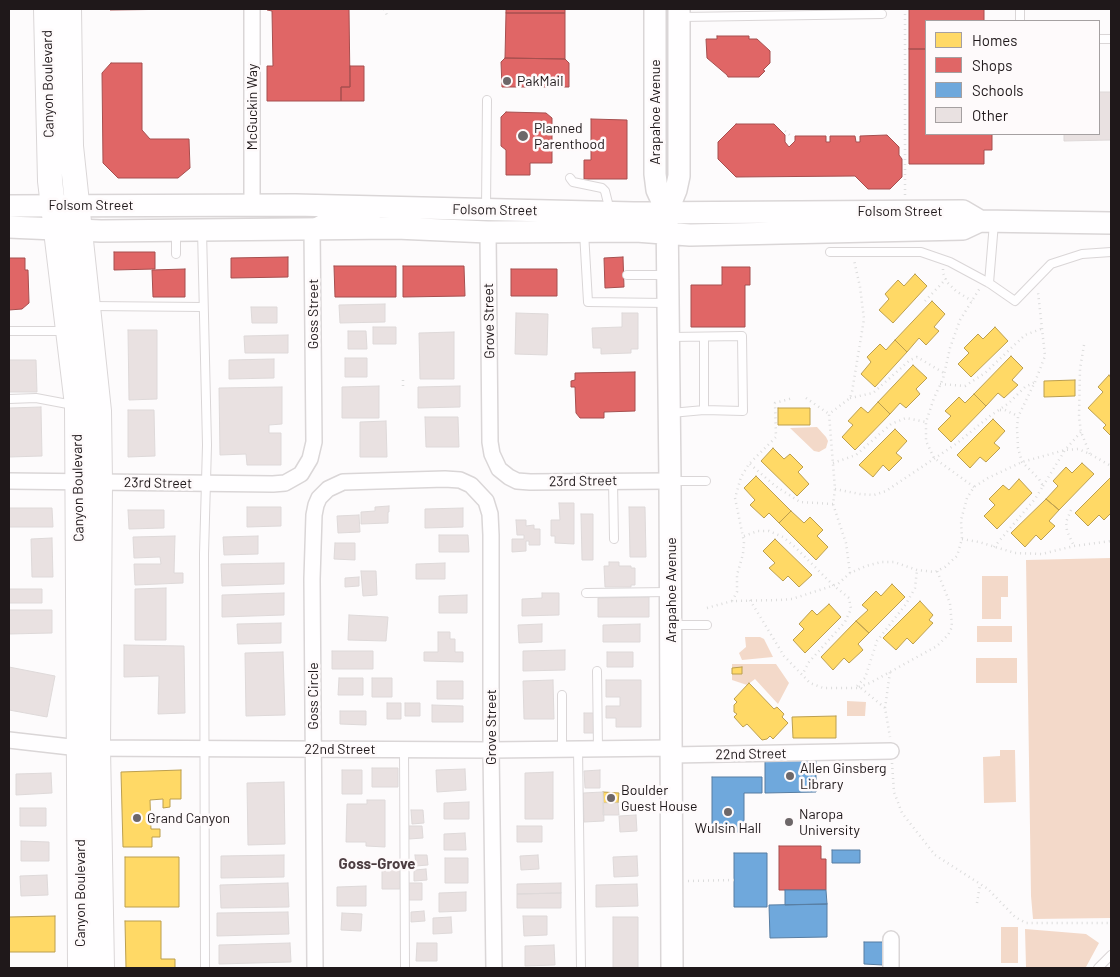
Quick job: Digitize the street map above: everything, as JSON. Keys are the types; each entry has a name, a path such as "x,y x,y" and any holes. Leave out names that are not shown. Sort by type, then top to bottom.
{"main road":[{"name":"Canyon Boulevard","path":"46,9 49,166 77,405 90,482"},
{"name":"Canyon Boulevard","path":"69,9 70,146 99,410 90,482 88,748 80,968"},
{"name":"Arapahoe Avenue","path":"655,9 655,174 657,190 667,223 668,275 672,968"},
{"name":"Arapahoe Avenue","path":"667,223 679,176 679,13"},
{"name":"Folsom Street","path":"9,227 54,217 76,206 252,205 381,208 476,215 610,213 667,223"},
{"name":"Folsom Street","path":"9,206 54,217 79,229 101,231 312,228 396,228 488,232 636,231 667,223 963,211 987,221 1111,223"},
{"name":"Canyon Boulevard","path":"88,748 102,968"}],"street":[{"name":"McGuckin Way","path":"252,9 252,205"},
{"path":"312,228 328,219 366,218 381,208"},
{"name":"Goss Street","path":"304,470 310,459 314,442 312,228"},
{"name":"Grove Street","path":"488,232 490,442 492,454 499,469"},
{"name":"23rd Street","path":"499,469 509,477 521,482 670,481"},
{"name":"23rd Street","path":"9,481 273,484 285,483 301,474 304,470"},
{"name":"Grove Street","path":"329,488 344,482 445,479 466,482 477,490 488,505 491,535 494,968"},
{"name":"Goss Circle","path":"315,968 312,579 314,515 319,498 329,488"},
{"name":"22nd Street","path":"9,740 88,748 598,749 672,752 891,752"},
{"path":"891,939 891,968"}],"lane":[{"path":"679,13 882,14"},
{"path":"476,215 487,100"},
{"path":"570,178 573,182 602,188 610,213"},
{"path":"396,228 416,219"},
{"path":"987,221 987,282"},
{"path":"176,230 176,254"},
{"path":"202,230 206,484 204,554 205,968"},
{"path":"584,231 587,301 590,303 668,303"},
{"path":"830,252 921,252 943,260 987,282 1014,301 1051,264 1082,254 1111,252"},
{"path":"627,275 668,275"},
{"path":"88,306 203,307"},
{"path":"9,331 69,331"},
{"path":"668,337 742,336 743,411 704,410 669,413"},
{"path":"704,337 704,410"},
{"path":"9,399 36,398 77,405"},
{"path":"613,481 614,539"},
{"path":"670,481 706,481"},
{"path":"586,593 670,592"},
{"path":"671,625 707,625"},
{"path":"597,671 598,749"},
{"path":"562,695 562,749"},
{"path":"404,749 405,968"},
{"path":"578,749 581,968"},
{"path":"1098,968 1111,955"}],"path":[{"path":"384,9 388,17"},
{"path":"905,9 905,192"},
{"path":"785,131 791,136"},
{"path":"850,398 864,319 853,252"},
{"path":"943,260 943,273 946,279 956,291 972,301"},
{"path":"1036,278 1045,356 1035,382 1018,416 1017,435 1022,462 1039,479 1043,486"},
{"path":"925,301 946,279"},
{"path":"974,488 934,458 926,441 926,422 944,374 950,348 960,320 987,282"},
{"path":"940,384 966,386 985,373 1025,335 1042,329"},
{"path":"1084,345 1080,369 1081,432 1090,454"},
{"path":"829,414 850,398 873,394 910,360 918,357 944,374"},
{"path":"403,380 403,386"},
{"path":"835,489 874,495 896,486 956,444 1009,403 1025,387 1035,382"},
{"path":"732,600 737,592 737,575 743,554 744,536 736,509 735,498 741,477 749,464 776,436 775,403 793,398"},
{"path":"806,398 829,414"},
{"path":"998,410 1004,410 1018,416"},
{"path":"829,414 835,489 833,504 846,543 850,574"},
{"path":"833,463 856,455 891,424 906,418 926,422"},
{"path":"994,547 1035,499 1065,450 1081,432"},
{"path":"707,608 732,600 780,600 792,598 838,584 850,574 866,566 881,562 894,562 917,570 937,571 945,568 957,556 962,539 961,520 967,498 974,488 988,478 1022,462 1065,450 1078,449 1111,466"},
{"path":"749,464 774,485 800,502 833,504"},
{"path":"1071,510 1066,522 1067,531 1074,546"},
{"path":"744,536 758,531 769,531 783,537 849,598 851,609 844,622 809,662 802,674"},
{"path":"962,539 1014,553 1042,554 1074,546 1111,541"},
{"path":"856,687 865,678 877,641 906,604 915,588 917,570"},
{"path":"856,687 870,683 937,646 948,636 952,627 950,603 937,571"},
{"path":"750,600 784,656 810,683 823,688 862,688 885,708"},
{"path":"890,672 885,708 894,792 902,813 936,854 980,884 1015,917 1026,923 1111,924"},
{"path":"672,881 734,880"},
{"path":"977,904 980,884"}],"shaded area":[{"path":"817,427 828,441 826,448 819,452 814,451 790,428"},
{"path":"1111,558 1111,918 1033,919 1031,896 1026,560"},
{"path":"982,576 1008,576 1008,597 1001,597 1001,619 982,619"},
{"path":"977,626 1012,626 1012,642 977,642"},
{"path":"745,637 760,637 764,639 773,657 742,660 739,653 746,647"},
{"path":"976,658 1017,658 1017,683 976,683"},
{"path":"732,664 776,664 789,683 778,704 755,679 747,685 732,680"},
{"path":"847,701 866,702 865,716 847,716"},
{"path":"1000,750 1015,750 1016,802 984,803 983,757 1000,756"},
{"path":"1001,927 1018,927 1018,963 1001,963"},
{"path":"1025,929 1086,934 1099,943 1086,967 1026,967"}],"building: Homes":[{"path":"915,274 927,286 893,323 879,310 889,299 885,294 898,280 904,286"},
{"path":"932,301 945,314 934,327 939,331 926,345 919,338 907,352 895,340"},
{"path":"995,327 1008,341 971,377 958,364 969,353 964,348 978,334 983,339"},
{"path":"895,340 907,352 875,387 861,374 871,362 867,357 880,344 886,350"},
{"path":"1011,356 1023,368 1012,380 1018,385 1004,398 998,393 986,406 974,394"},
{"path":"913,365 927,378 916,389 920,394 906,408 900,403 890,414 878,402"},
{"path":"1109,375 1111,378 1111,436 1103,428 1106,425 1088,408 1103,392 1098,387"},
{"path":"1075,380 1075,396 1044,397 1044,381"},
{"path":"974,394 986,406 951,442 938,429 951,416 945,411 959,397 965,403"},
{"path":"878,402 890,414 855,450 842,437 853,425 848,421 861,407 868,413"},
{"path":"778,408 810,408 810,425 778,425"},
{"path":"993,419 1005,431 994,443 1000,448 986,462 980,457 970,468 957,455"},
{"path":"895,429 907,441 896,453 902,458 889,471 883,465 873,477 859,465"},
{"path":"773,448 784,459 790,454 803,467 798,472 809,484 797,496 761,461"},
{"path":"1082,463 1094,474 1059,510 1046,499 1058,486 1053,481 1066,467 1072,473"},
{"path":"756,476 791,511 779,523 769,513 764,518 750,505 755,500 744,488"},
{"path":"1111,477 1111,513 1104,520 1099,515 1088,526 1075,513"},
{"path":"1019,479 1032,493 997,529 984,516 995,505 989,499 1003,485 1009,490"},
{"path":"1046,499 1059,510 1049,521 1055,526 1041,540 1036,535 1025,547 1011,533"},
{"path":"791,511 804,523 810,517 823,530 817,536 828,547 816,560 779,523"},
{"path":"775,539 812,575 799,587 788,576 783,581 769,568 775,563 763,551"},
{"path":"892,584 905,597 869,633 856,621 868,610 862,605 876,591 881,596"},
{"path":"920,601 933,615 929,620 933,623 913,644 907,638 896,650 883,638"},
{"path":"829,604 841,617 805,653 793,640 804,629 799,624 812,610 817,615"},
{"path":"856,621 869,633 858,644 863,650 849,663 844,658 833,670 821,657"},
{"path":"742,667 742,674 732,674 732,668"},
{"path":"749,683 774,709 777,707 784,714 782,717 788,723 773,739 770,736 762,740 747,724 743,727 734,717 737,714 734,712 734,705 737,702 734,699"},
{"path":"836,716 836,738 793,738 792,717"},
{"name":"Grand Canyon","path":"181,770 181,799 170,799 170,807 163,808 163,799 150,800 151,829 160,829 160,837 152,837 152,847 123,847 121,772"},
{"name":"Boulder Guest House","path":"603,792 619,793 618,803 603,803"},
{"path":"125,857 179,857 179,907 125,907"},
{"path":"55,916 55,952 9,952 9,917"},
{"path":"125,921 161,921 161,959 175,959 175,968 126,968"}],"building: Shops":[{"path":"109,9 187,9 110,10"},
{"path":"267,9 349,9 350,87 341,87 341,101 267,101 267,66 273,66 272,11"},
{"path":"506,9 565,9 565,13 506,13"},
{"path":"909,9 984,9 984,20 925,20 925,49 909,49"},
{"path":"506,13 565,13 565,59 505,58"},
{"path":"717,36 749,36 749,39 757,39 770,51 770,63 759,77 728,77 707,58 706,39 717,39"},
{"path":"909,49 925,49 925,135 992,135 992,150 984,150 984,164 909,164"},
{"path":"505,58 565,59 569,63 569,87 502,87 501,62"},
{"path":"111,63 142,63 142,130 150,139 189,139 190,168 178,178 118,178 103,163 102,73"},
{"path":"350,66 364,66 364,101 341,101 341,87 350,87"},
{"path":"506,112 546,113 552,118 552,163 530,163 530,175 506,175 506,150 501,146 501,117"},
{"path":"591,119 627,120 627,179 584,179 584,160 591,160"},
{"path":"736,124 774,124 785,135 785,142 789,147 795,141 795,136 826,136 826,142 830,142 830,136 855,136 856,142 860,142 860,136 887,135 899,147 899,155 902,159 902,177 890,189 868,189 855,176 736,177 718,159 718,142"},
{"path":"114,252 155,252 155,269 114,270"},
{"path":"288,257 288,277 231,278 231,258"},
{"path":"623,257 624,287 605,288 604,258"},
{"path":"9,258 25,258 25,270 28,270 29,303 22,309 9,310"},
{"path":"334,266 396,266 396,297 335,297"},
{"path":"403,266 464,266 465,296 403,297"},
{"path":"722,267 750,267 750,285 745,285 745,327 691,327 691,285 722,285"},
{"path":"185,269 185,297 153,297 152,270"},
{"path":"511,269 557,269 557,296 511,296"},
{"path":"635,372 635,411 604,412 604,418 580,418 576,413 575,387 571,387 571,381 575,380 575,373"},
{"path":"779,846 821,846 821,859 826,859 826,890 779,890"}],"building: Schools":[{"name":"Allen Ginsberg Library","path":"765,759 816,759 816,792 765,793"},
{"name":"Wulsin Hall","path":"712,777 762,777 762,793 744,793 744,832 712,832"},
{"path":"832,850 860,850 860,863 832,863"},
{"path":"734,853 767,853 767,907 734,907"},
{"path":"785,890 826,890 827,904 785,905"},
{"path":"827,904 827,937 770,938 769,905"},
{"path":"864,942 883,942 883,965 864,964"}],"building: Other":[{"path":"1100,92 1111,92 1111,140 1064,141 1064,135 1100,135"},
{"path":"385,304 385,322 340,323 339,305"},
{"path":"251,307 277,307 277,323 252,323"},
{"path":"516,313 548,314 547,355 515,354"},
{"path":"622,313 638,313 638,349 631,349 631,353 601,354 601,348 593,348 592,328 622,327"},
{"path":"373,327 396,327 396,344 373,344"},
{"path":"128,330 157,330 157,399 129,400"},
{"path":"348,331 366,331 367,349 348,349"},
{"path":"454,332 454,379 420,379 419,333"},
{"path":"288,335 288,353 245,353 244,336"},
{"path":"345,358 367,358 367,377 345,377"},
{"path":"274,359 274,378 229,379 229,360"},
{"path":"9,360 36,360 37,392 9,392"},
{"path":"379,386 379,418 342,418 342,387"},
{"path":"460,386 460,407 418,408 418,387"},
{"path":"282,387 282,424 269,425 269,433 281,433 281,465 247,465 246,454 220,455 219,388"},
{"path":"41,407 42,456 9,457 9,408"},
{"path":"128,410 154,410 155,456 128,457"},
{"path":"425,417 458,417 459,447 426,447"},
{"path":"386,421 387,457 360,457 360,422"},
{"path":"559,503 574,503 574,544 555,543 555,536 551,536 551,520 560,520"},
{"path":"389,506 388,523 361,524 361,512 375,511 375,507"},
{"path":"247,507 281,507 281,526 247,527"},
{"path":"629,507 645,507 646,557 630,557"},
{"path":"9,508 52,508 53,527 9,527"},
{"path":"463,508 463,527 425,528 425,509"},
{"path":"128,510 164,510 164,528 129,529"},
{"path":"581,514 593,514 593,560 582,560"},
{"path":"359,515 360,532 338,533 337,516"},
{"path":"516,520 526,520 526,526 534,525 534,529 540,529 540,545 529,545 529,541 526,541 526,551 512,552 512,539 524,539 524,535 517,535"},
{"path":"439,535 468,535 469,552 439,552"},
{"path":"175,536 174,573 183,573 183,583 135,585 134,564 161,564 160,557 134,558 133,537"},
{"path":"258,536 258,554 224,555 223,537"},
{"path":"52,538 53,577 32,577 31,539"},
{"path":"335,543 355,543 355,560 334,559"},
{"path":"609,562 619,562 619,566 635,568 635,585 631,585 631,587 605,587 604,566 609,566"},
{"path":"284,563 284,584 222,586 221,564"},
{"path":"445,563 445,579 416,579 416,564"},
{"path":"361,571 376,571 377,595 363,596"},
{"path":"359,577 359,586 345,587 345,578"},
{"path":"166,588 166,640 135,640 135,589"},
{"path":"9,589 42,589 42,603 9,603"},
{"path":"284,593 284,615 222,617 222,595"},
{"path":"542,593 559,593 559,615 522,616 522,599 542,598"},
{"path":"467,595 467,613 439,613 439,596"},
{"path":"649,597 649,617 598,617 598,598"},
{"path":"9,610 52,610 52,633 9,634"},
{"path":"349,615 388,617 386,641 348,640"},
{"path":"281,623 281,643 238,644 237,624"},
{"path":"542,624 542,642 519,643 518,625"},
{"path":"640,624 640,642 603,642 603,625"},
{"path":"438,632 450,632 450,639 455,639 455,652 463,652 463,662 424,661 424,652 438,652"},
{"path":"124,645 184,646 185,713 158,714 159,676 124,677"},
{"path":"565,650 565,670 523,671 523,651"},
{"path":"332,651 373,651 373,669 332,669"},
{"path":"283,652 285,715 246,716 245,653"},
{"path":"607,652 633,652 633,667 607,667"},
{"path":"9,667 55,676 47,717 9,710"},
{"path":"339,678 363,678 363,695 338,695"},
{"path":"372,678 392,678 392,697 372,697"},
{"path":"553,680 554,719 524,719 523,681"},
{"path":"606,680 641,680 641,727 616,727 616,718 606,718 606,706 620,706 620,697 606,697"},
{"path":"437,681 463,681 463,699 437,699"},
{"path":"387,703 401,703 401,719 387,719"},
{"path":"405,703 420,703 420,716 405,716"},
{"path":"432,705 463,706 463,722 432,722"},
{"path":"340,711 366,711 366,725 340,724"},
{"path":"584,713 595,713 595,733 584,733"},
{"path":"372,768 398,768 398,787 372,787"},
{"path":"465,769 466,790 437,792 436,770"},
{"path":"342,770 362,770 362,794 342,794"},
{"path":"600,770 600,788 585,788 584,771"},
{"path":"553,772 553,819 525,819 525,773"},
{"path":"51,773 52,793 16,795 16,774"},
{"path":"284,782 285,844 248,845 247,783"},
{"path":"603,792 604,821 584,822 583,793"},
{"path":"367,800 385,800 385,847 366,846 366,842 346,842 347,804 367,804"},
{"path":"469,802 469,819 444,819 444,803"},
{"path":"603,803 618,803 619,815 603,815"},
{"path":"20,808 46,808 46,826 20,826"},
{"path":"411,810 423,810 424,823 412,824"},
{"path":"636,815 637,831 620,832 619,816"},
{"path":"409,826 422,826 423,838 409,839"},
{"path":"517,826 542,826 542,842 517,842"},
{"path":"465,833 466,850 444,850 444,834"},
{"path":"21,841 49,842 49,861 21,861"},
{"path":"284,855 284,877 221,878 221,856"},
{"path":"415,855 427,855 428,865 416,866"},
{"path":"538,855 539,869 521,870 520,856"},
{"path":"637,856 638,876 614,877 613,857"},
{"path":"445,858 468,858 468,883 445,883"},
{"path":"382,869 400,869 400,889 382,889"},
{"path":"426,869 427,880 414,881 414,870"},
{"path":"47,875 48,895 21,896 20,876"},
{"path":"288,883 289,907 221,908 220,885"},
{"path":"408,883 422,883 422,900 408,900"},
{"path":"561,883 561,893 517,894 517,884"},
{"path":"637,884 638,906 596,907 596,885"},
{"path":"366,886 366,906 337,906 337,887"},
{"path":"466,892 466,911 439,912 439,893"},
{"path":"561,893 561,908 517,908 517,894"},
{"path":"424,911 425,921 411,922 411,912"},
{"path":"288,912 289,934 217,936 217,913"},
{"path":"342,913 362,914 361,931 341,930"},
{"path":"523,916 547,916 547,935 524,936"},
{"path":"451,917 452,933 433,934 433,918"},
{"path":"613,917 638,917 638,968 613,968"},
{"path":"290,943 291,962 219,964 219,945"},
{"path":"417,943 437,943 437,961 416,961"},
{"path":"554,945 555,965 525,966 525,946"}],"place":[{"name":"PakMail","path":"507,81"},
{"name":"Planned Parenthood","path":"523,136"},
{"name":"Allen Ginsberg Library","path":"790,776"},
{"name":"Boulder Guest House","path":"611,798"},
{"name":"Wulsin Hall","path":"728,812"},
{"name":"Grand Canyon","path":"137,818"},
{"name":"Naropa University","path":"789,822"}],"district":[{"name":"Goss-Grove","path":"377,864"}]}
